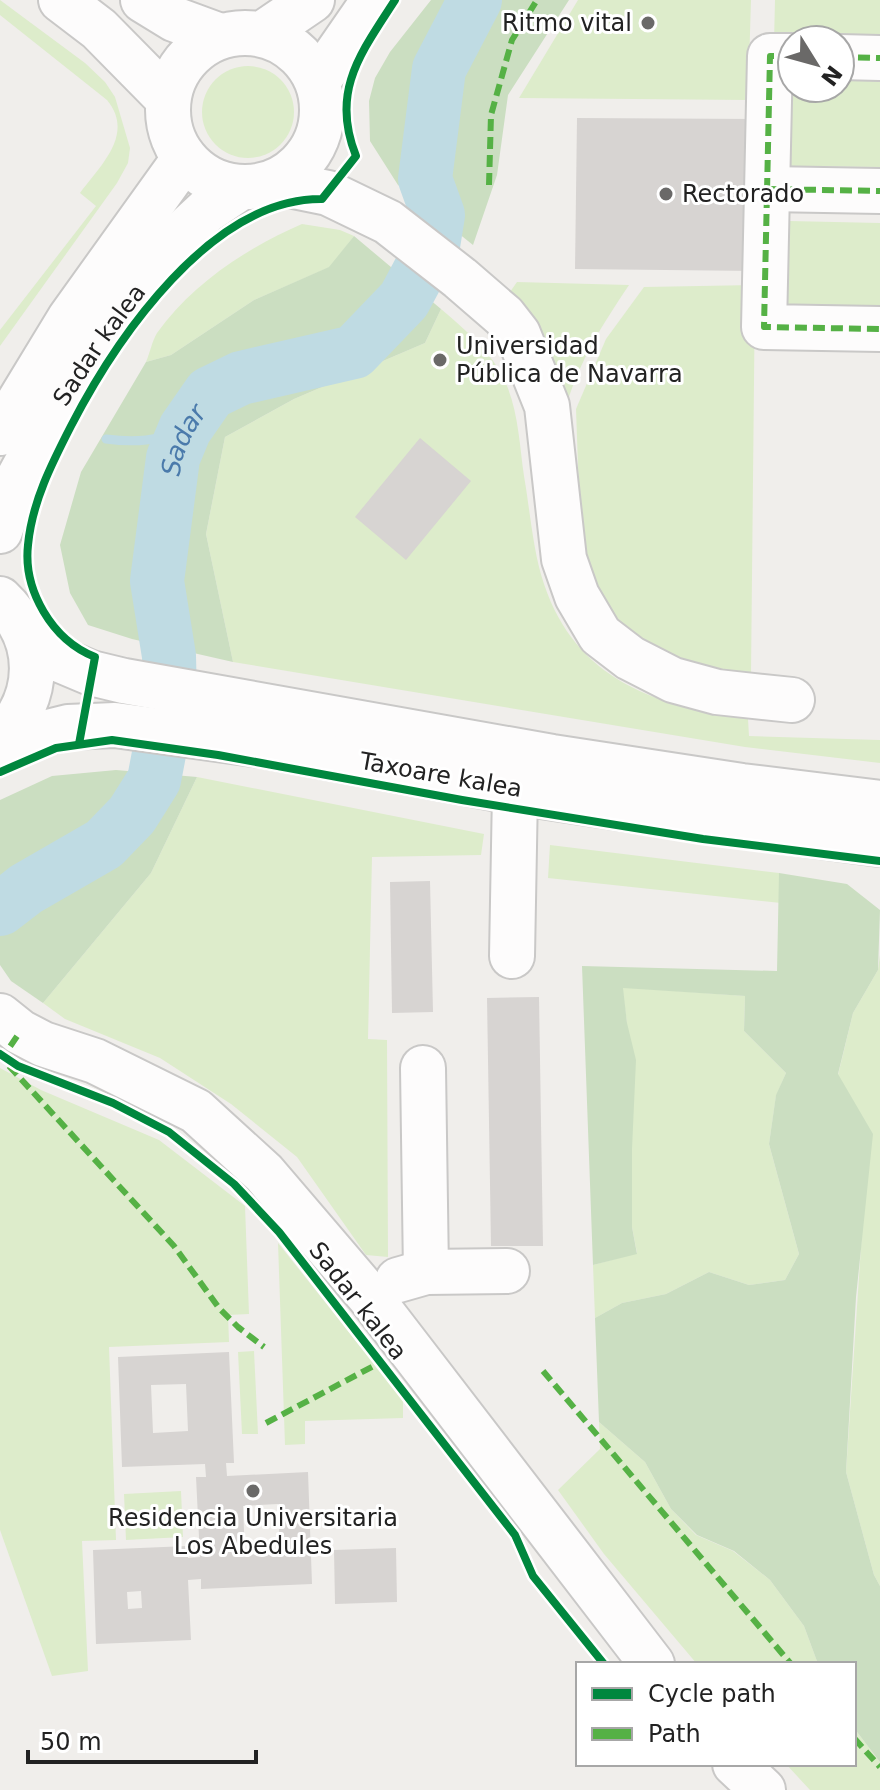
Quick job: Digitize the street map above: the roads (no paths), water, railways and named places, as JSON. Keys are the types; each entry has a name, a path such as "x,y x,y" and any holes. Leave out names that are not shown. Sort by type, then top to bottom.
{"street":[{"path":"61,0 99,29 168,99"},
{"path":"143,0 174,19 286,43 305,60 320,98 333,151 377,212 504,316 518,334 547,406 564,559 577,596 600,635 630,658 673,680 717,692 792,700"},
{"path":"312,0 241,35 201,46 186,60 174,78 168,99 170,131 184,159 211,179 328,193 377,212"},
{"path":"257,185 293,171 309,155 319,135 320,98 374,0"},
{"path":"776,56 770,56 764,327 880,329"},
{"path":"856,57 880,58"},
{"name":"Sadar kalea","path":"0,433 15,381 70,318 184,159"},
{"name":"Sadar kalea","path":"0,531 25,465 60,402 101,339 178,237 206,211 257,185"},
{"path":"768,189 880,191"},
{"path":"0,741 26,703 32,676 30,650 11,611"},
{"name":"Taxoare kalea","path":"11,611 53,657 224,720 515,792 880,844"},
{"name":"Taxoare kalea","path":"0,741 68,727 224,720 581,762 880,803"},
{"path":"512,956 515,792"},
{"name":"Sadar kalea","path":"0,1016 20,1032 43,1044 95,1061 196,1111 264,1173 370,1297 650,1662"},
{"path":"423,1068 426,1272"},
{"path":"370,1297 388,1284 426,1272 507,1271"},
{"path":"737,1766 763,1790"}],"waterway":[{"name":"Sadar","path":"0,909 26,889 104,844 132,815 154,780 170,696 169,656 157,581 173,458 185,429 210,393 241,378 354,352 404,300 433,246 438,215 425,179 439,69 475,0"},
{"path":"106,439 146,440 185,429"}],"place":[{"name":"Ritmo vital","path":"648,23"},
{"name":"Rectorado","path":"666,194"},
{"name":"Universidad Pública de Navarra","path":"440,360"},
{"name":"Residencia Universitaria Los Abedules","path":"253,1491"}]}
